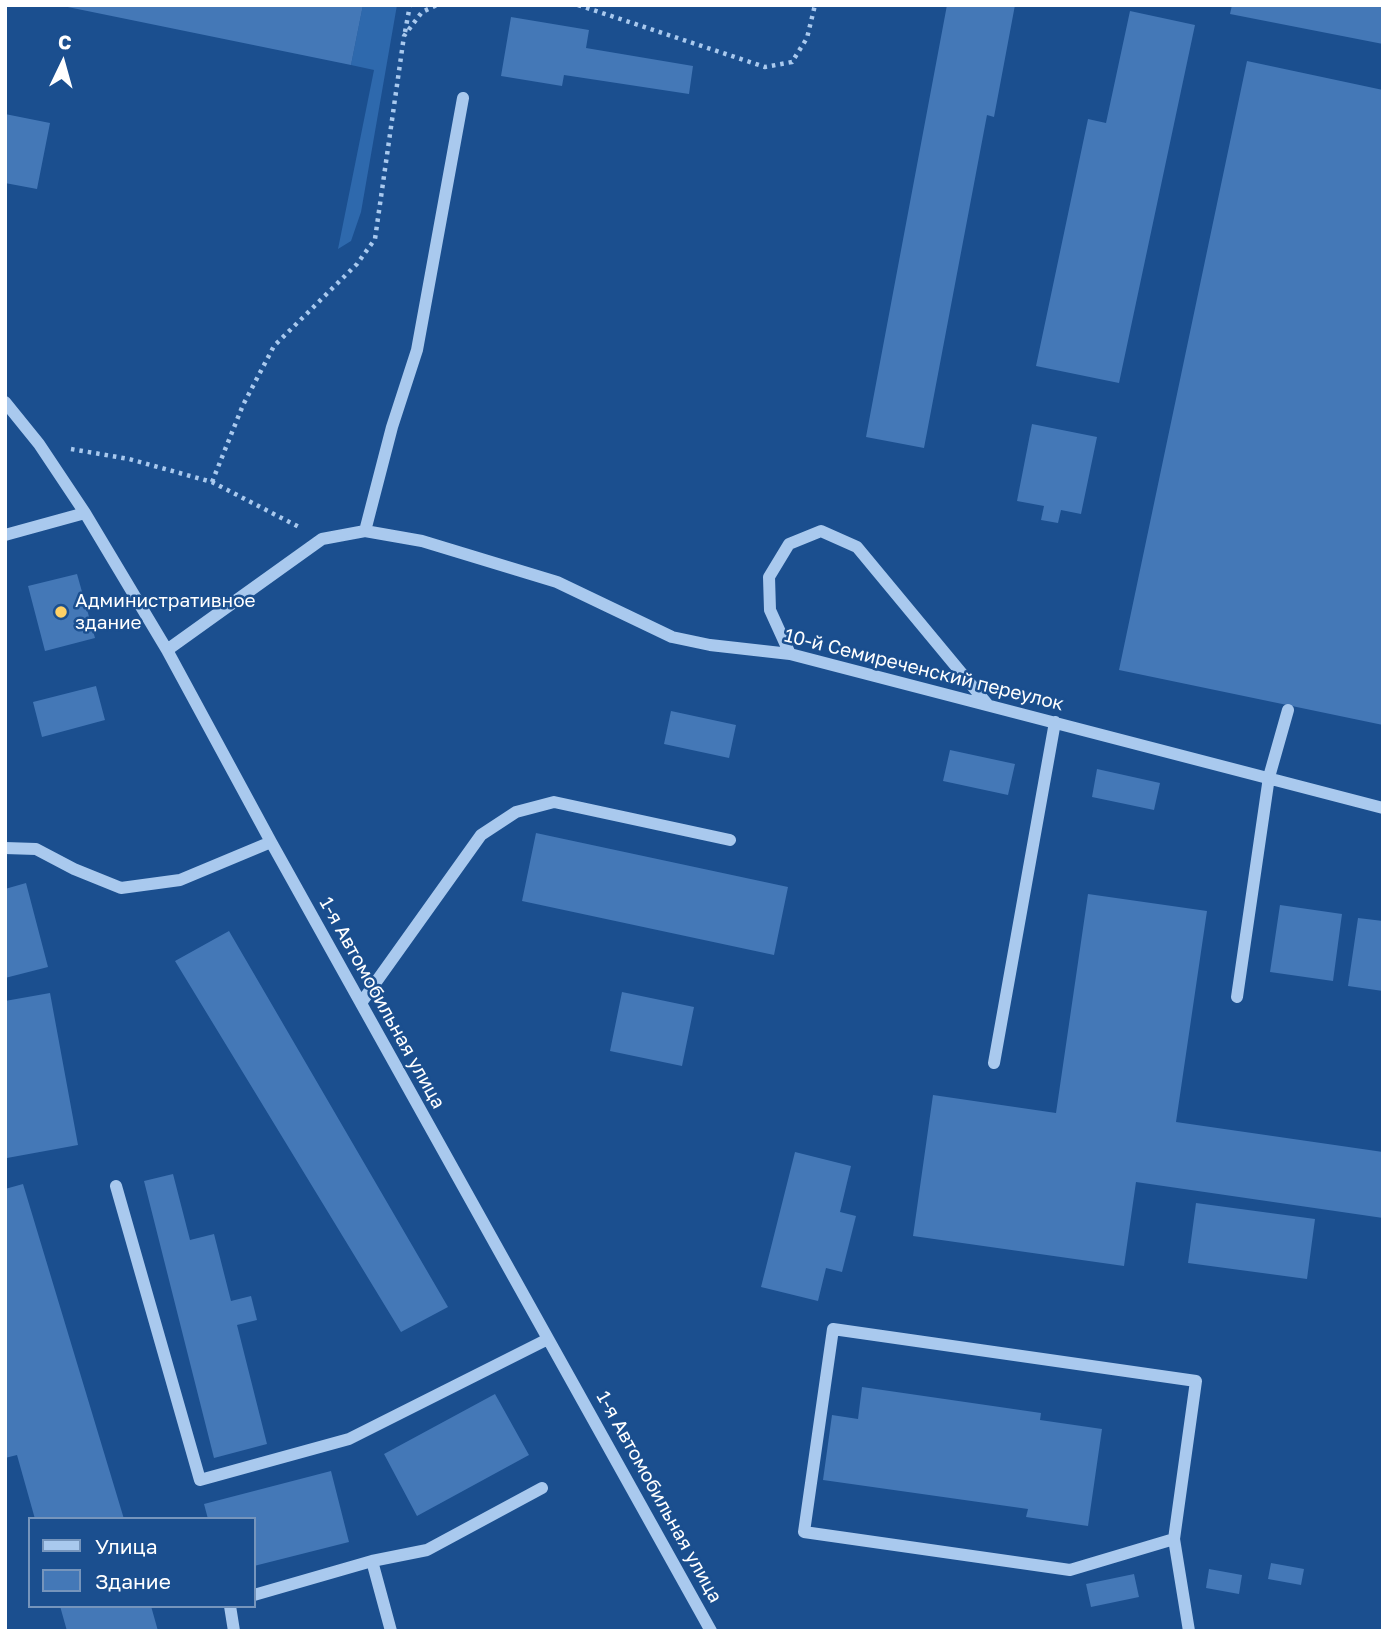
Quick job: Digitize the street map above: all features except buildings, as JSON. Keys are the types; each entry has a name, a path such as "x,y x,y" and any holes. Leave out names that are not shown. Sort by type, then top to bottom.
{"street":[{"path":"365,531 392,427 416,350 463,98"},
{"name":"1-я Автомобильная улица","path":"5,402 39,444 85,513 167,650 271,842 711,1631"},
{"path":"5,535 85,513"},
{"name":"10-й Семиреченский переулок","path":"167,650 322,539 365,531 422,541 557,582 672,637 710,645 790,654 1383,808"},
{"path":"790,654 770,610 769,577 789,544 821,531 858,547 988,705"},
{"path":"1237,997 1269,777 1288,710"},
{"path":"994,1063 1055,722"},
{"path":"361,1003 481,835 516,812 554,802 730,840"},
{"path":"5,848 36,849 121,888 180,880 271,842"},
{"path":"116,1186 200,1480 349,1439 548,1339"},
{"path":"1174,1539 1070,1570 804,1532 833,1329 1196,1381 1174,1539 1189,1631"},
{"path":"256,1594 372,1560 427,1550 542,1488"},
{"path":"372,1560 391,1631"},
{"path":"230,1608 234,1631"}],"path":[{"path":"212,482 243,405 274,346 357,264 375,239 410,5"},
{"path":"404,36 422,12 437,5"},
{"path":"578,5 765,67 792,62 807,38 816,5"},
{"path":"39,444 129,459 212,482 322,539"}],"shaded area":[{"path":"363,5 397,5 361,212 351,241 338,249 374,70 351,65"}],"place":[{"name":"Административное здание","path":"61,612"}]}
